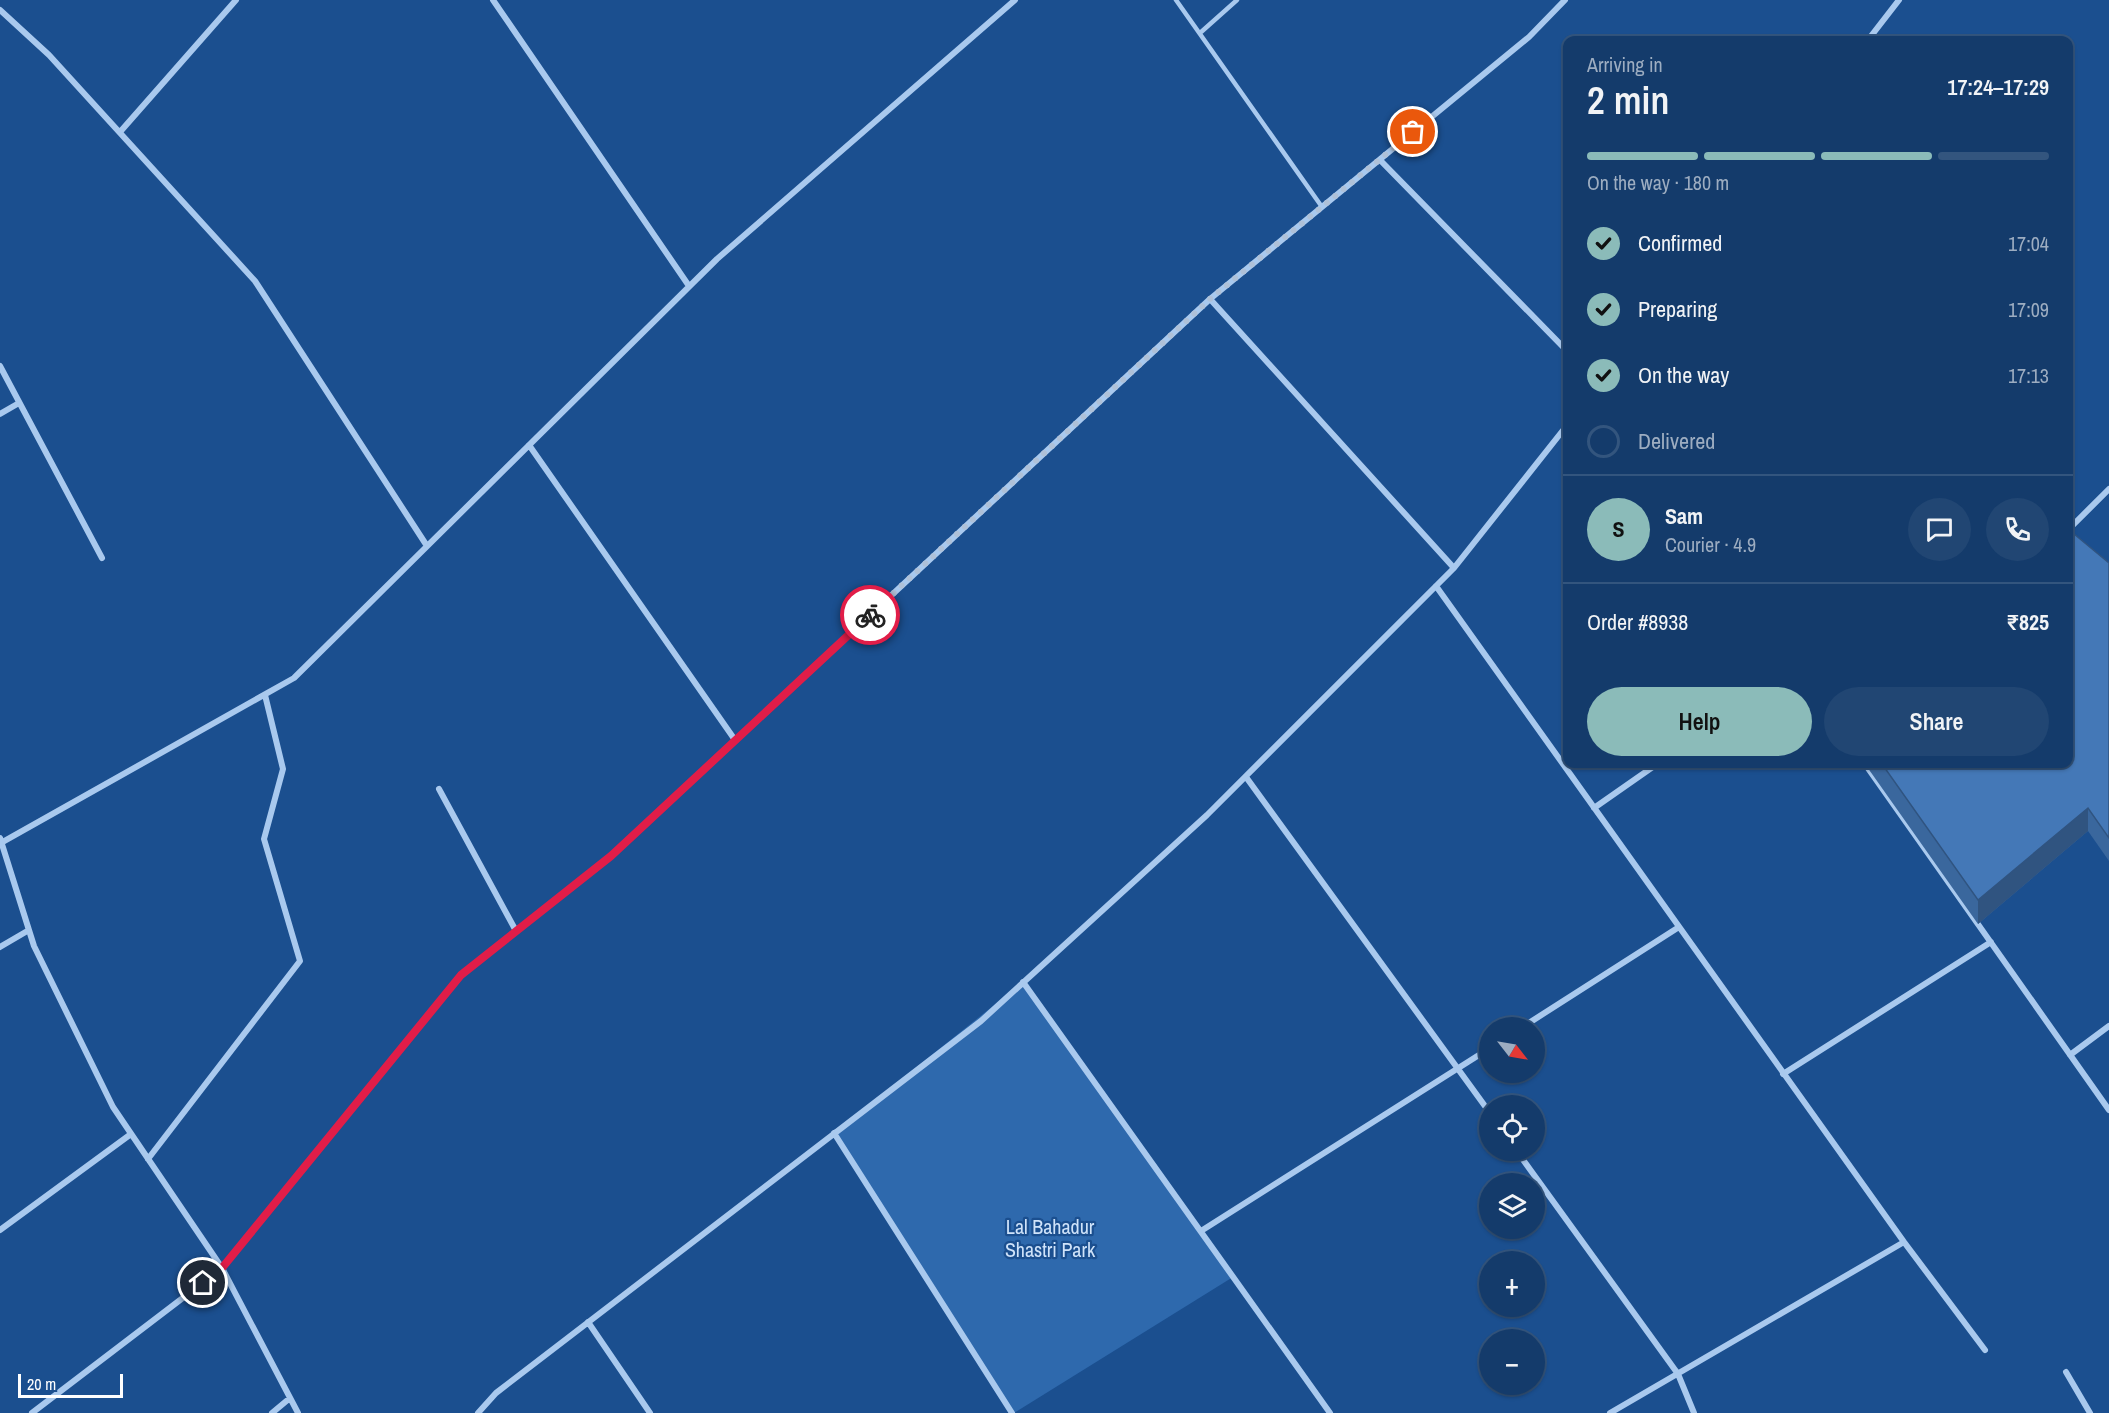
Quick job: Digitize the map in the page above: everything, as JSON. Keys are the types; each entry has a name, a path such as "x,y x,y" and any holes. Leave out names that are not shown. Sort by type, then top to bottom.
{"street":[{"path":"120,132 236,0"},
{"path":"493,0 689,286"},
{"path":"298,1413 222,1268 113,1107 34,946 1,840 294,678 717,259 1015,0"},
{"path":"32,1413 222,1268 461,975 611,856 1210,299 1528,37 1565,0"},
{"path":"1871,36 1899,0"},
{"path":"0,10 49,55 255,281 427,546"},
{"path":"1380,160 1563,347"},
{"path":"1210,299 1454,568"},
{"path":"0,366 102,558"},
{"path":"0,414 19,403"},
{"path":"478,1413 496,1392 981,1021 1207,815 1454,568 1563,430"},
{"path":"529,445 735,740"},
{"path":"2073,525 2109,489"},
{"path":"1436,586 1563,764"},
{"path":"148,1159 300,961 264,838 283,769 265,695"},
{"path":"1566,768 1904,1242 1985,1350"},
{"path":"1594,808 1651,768"},
{"path":"1868,768 2109,1110"},
{"path":"1246,777 1479,1098"},
{"path":"439,789 516,931"},
{"path":"1538,1017 1679,927"},
{"path":"0,947 29,930"},
{"path":"1784,1074 1991,942"},
{"path":"1023,982 1330,1413"},
{"path":"2070,1055 2109,1026"},
{"path":"1201,1231 1479,1054"},
{"path":"834,1133 1012,1413"},
{"path":"0,1230 131,1134"},
{"path":"1524,1161 1678,1374 1694,1413"},
{"path":"1610,1413 1904,1242"},
{"path":"588,1322 650,1413"},
{"path":"2066,1372 2090,1413"},
{"path":"272,1413 290,1398"}],"lane":[{"path":"1176,0 1322,207"},
{"path":"1200,33 1237,0"}],"green space":[{"name":"Lal Bahadur Shastri Park","path":"1023,982 1233,1277 1014,1413 834,1133"}],"building":[{"path":"2073,533 2109,563 2109,838 2088,808 1978,900 1885,768 2073,768"}],"way so far":[{"path":"870,615 1210,299 1413,132"}],"route":[{"path":"203,1283 222,1268 461,975 611,856 870,615"}]}
